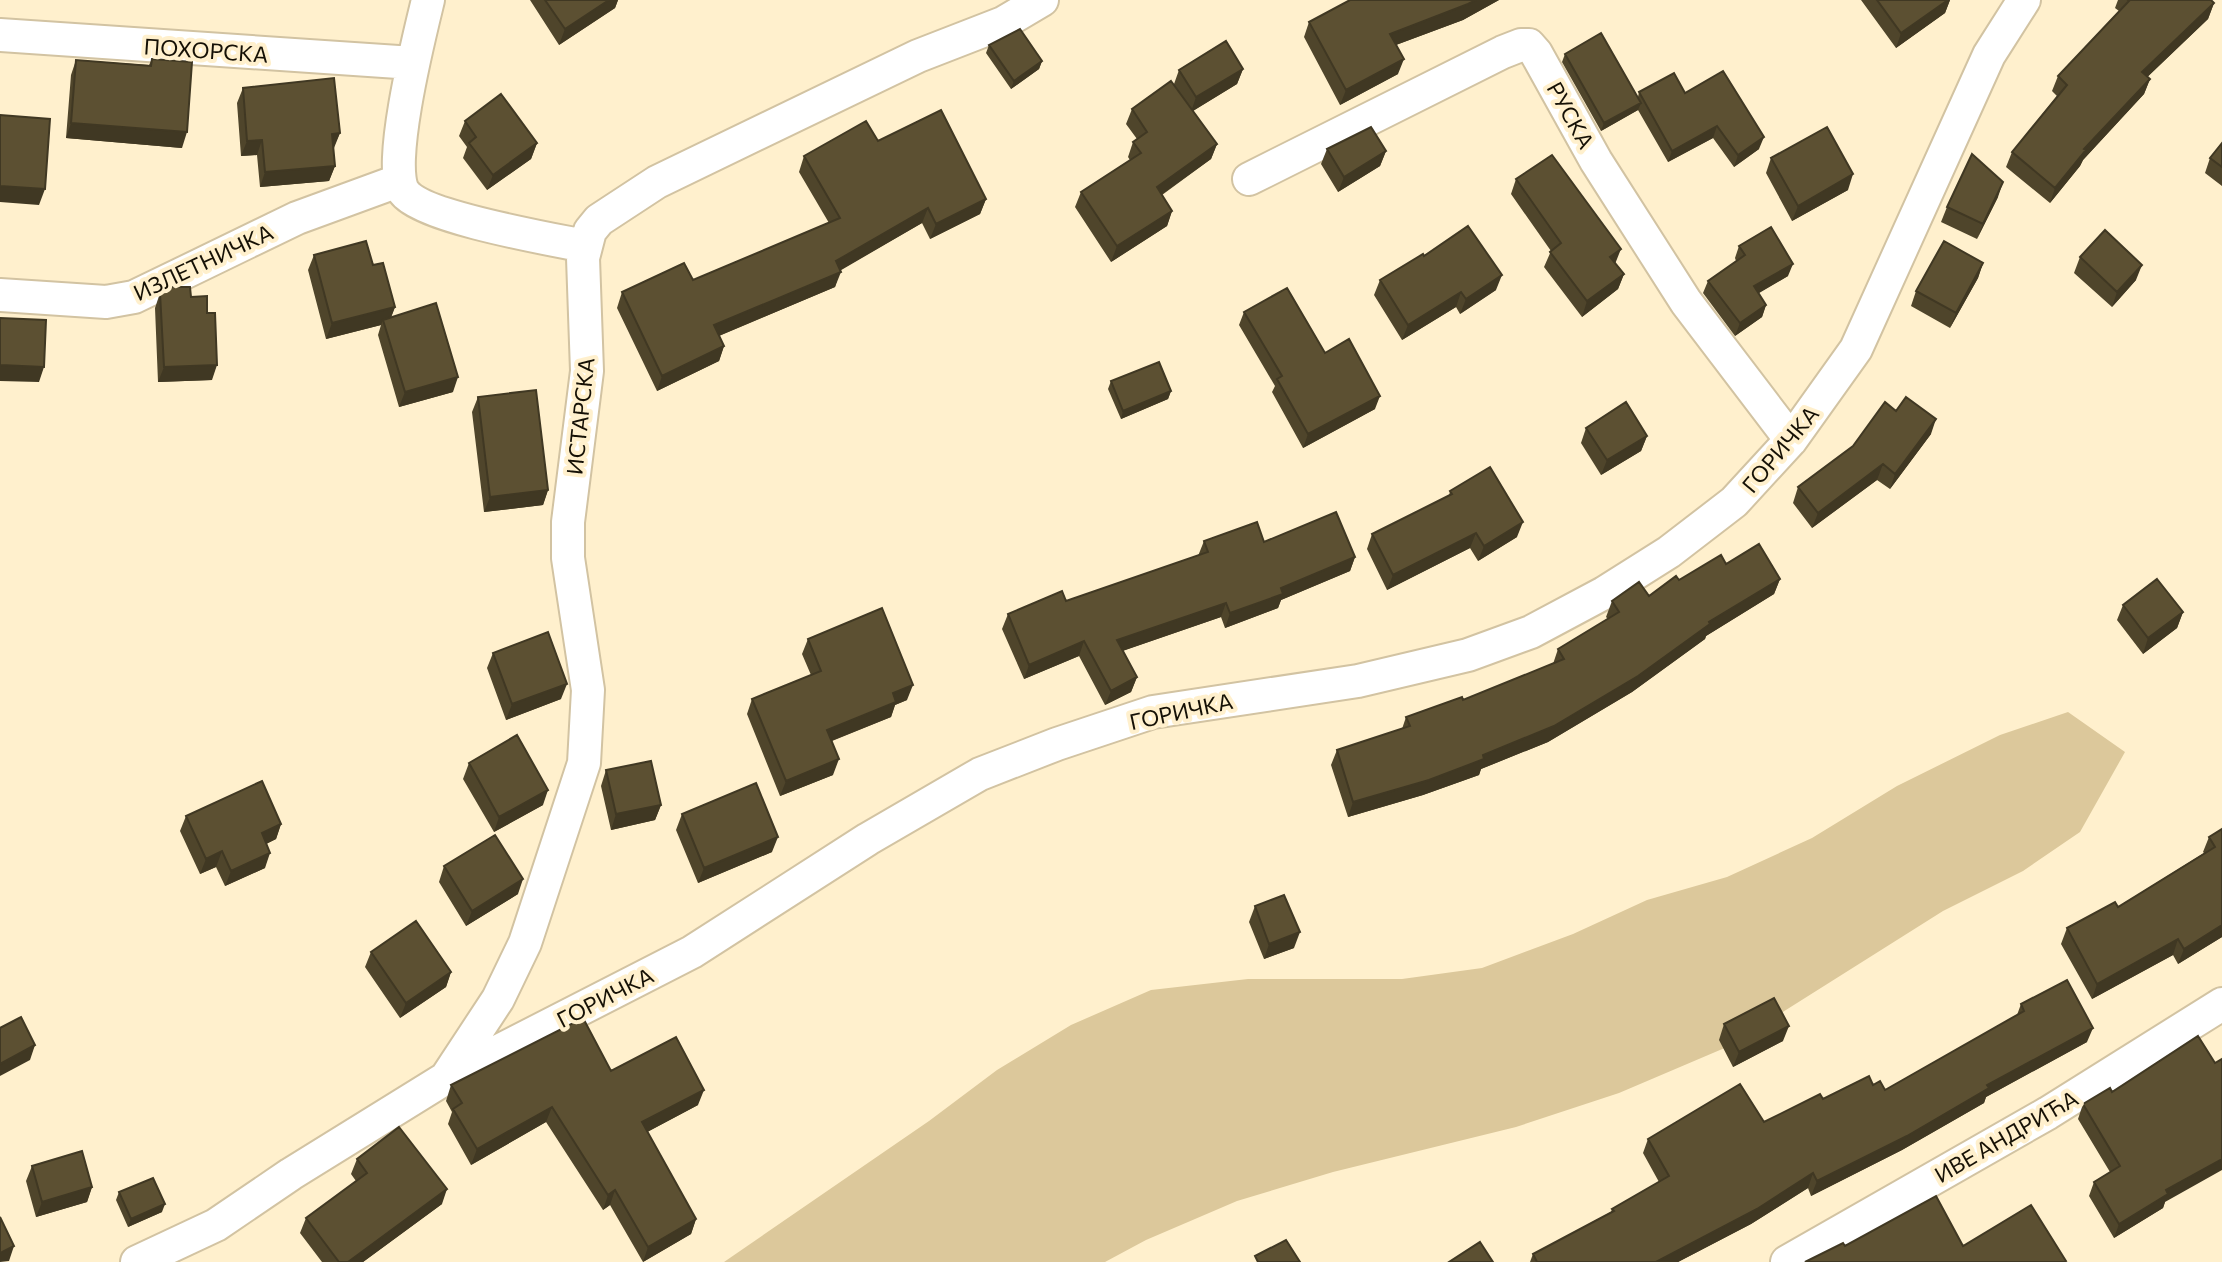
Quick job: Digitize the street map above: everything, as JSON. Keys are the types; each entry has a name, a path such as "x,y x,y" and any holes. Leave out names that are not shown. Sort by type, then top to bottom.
{"street":[{"path":"428,0 413,63 398,161 398,181 405,194 439,212 585,246 590,231 599,220 657,182 918,56 1003,23 1042,0"},
{"name":"ГОРИЧКА","path":"137,1262 216,1225 291,1174 446,1078 692,952 868,839 980,774 1153,712 1358,681 1468,655 1531,632 1604,593 1669,552 1734,502 1791,440 1856,349 1989,55 2024,0"},
{"name":"ПОХОРСКА","path":"0,35 413,63"},
{"name":"РУСКА","path":"1249,179 1503,52 1529,45 1596,161 1686,302 1791,440"},
{"name":"ИЗЛЕТНИЧКА","path":"0,295 106,302 134,297 297,218 398,181"},
{"name":"ИСТАРСКА","path":"446,1078 498,999 525,943 584,763 588,690 568,558 568,522 587,371 585,246"},
{"name":"ИВЕ АНДРИЋА","path":"1787,1262 2048,1113 2222,1004"}],"shaded area":[{"path":"2068,712 2125,752 2080,832 2023,871 1943,911 1727,1047 1619,1093 1516,1127 1333,1172 1237,1201 1146,1240 1105,1262 724,1262 929,1121 997,1070 1071,1025 1151,990 1248,979 1402,979 1482,968 1573,934 1647,900 1727,877 1812,838 1897,786 2000,735"}],"building":[{"path":"545,0 609,0 565,29"},
{"path":"1350,0 1476,0 1390,34 1404,59 1346,90 1309,22"},
{"path":"1877,0 1948,0 1901,33"},
{"path":"2128,0 2211,0 2214,3 2142,72 2150,79 2084,149 2055,188 2012,152 2067,85 2058,76"},
{"path":"1020,29 1042,61 1014,81 989,45"},
{"path":"1601,33 1641,103 1604,123 1565,54"},
{"path":"1226,41 1243,69 1196,97 1179,70"},
{"path":"152,59 192,62 187,132 71,123 76,60 151,66"},
{"path":"1723,71 1764,137 1738,155 1717,126 1672,151 1639,92 1674,73 1685,93"},
{"path":"334,78 340,133 332,134 335,166 265,172 262,140 247,141 243,88"},
{"path":"1171,81 1217,144 1157,187 1172,211 1117,246 1081,192 1141,153 1133,142 1147,132 1132,109"},
{"path":"501,94 537,143 493,175 469,143 476,137 465,121"},
{"path":"941,110 986,199 936,224 928,208 836,261 841,272 714,325 724,346 662,376 622,292 684,263 693,280 840,218 804,156 866,121 878,141"},
{"path":"0,115 50,119 45,189 0,186"},
{"path":"1371,127 1386,151 1344,177 1327,149"},
{"path":"1827,127 1853,174 1798,206 1771,158"},
{"path":"2222,143 2222,167 2210,158"},
{"path":"1972,154 2003,182 1983,224 1947,207"},
{"path":"1552,155 1621,249 1610,257 1624,274 1587,301 1550,252 1561,243 1516,179"},
{"path":"1468,226 1502,275 1466,299 1461,292 1408,325 1380,280 1424,256"},
{"path":"1771,227 1793,264 1754,286 1766,305 1740,323 1708,281 1745,255 1739,246"},
{"path":"2105,230 2142,265 2117,292 2080,257"},
{"path":"366,241 373,265 383,263 395,307 332,323 314,255"},
{"path":"1944,241 1983,263 1956,313 1916,291"},
{"path":"172,287 190,287 191,297 207,296 207,313 215,313 217,365 164,367 160,293"},
{"path":"1287,288 1325,353 1349,339 1380,396 1308,434 1277,379 1282,376 1244,312"},
{"path":"436,303 458,377 405,392 383,320"},
{"path":"0,318 46,320 44,367 0,365"},
{"path":"1159,362 1171,391 1123,411 1111,381"},
{"path":"536,390 548,490 490,497 478,397"},
{"path":"1906,397 1936,419 1895,474 1883,464 1818,513 1798,487 1853,446 1885,402 1896,411"},
{"path":"1626,402 1647,436 1607,460 1586,428"},
{"path":"1490,467 1523,522 1484,546 1476,533 1393,575 1372,534 1452,494 1450,491"},
{"path":"1336,512 1355,557 1281,588 1283,594 1230,613 1226,603 1117,640 1137,677 1111,691 1084,641 1029,665 1008,614 1062,591 1066,601 1208,552 1204,541 1257,522 1264,542"},
{"path":"1759,544 1780,579 1709,622 1638,676 1554,726 1483,755 1484,759 1429,780 1353,802 1337,750 1410,726 1406,717 1462,697 1463,700 1564,659 1558,649 1619,612 1612,601 1639,582 1649,596 1676,576 1679,580 1721,555 1726,564"},
{"path":"2157,579 2183,612 2148,638 2123,605"},
{"path":"882,608 913,685 893,693 896,702 827,730 839,759 786,781 752,699 821,671 808,639"},
{"path":"548,632 567,684 512,704 493,653"},
{"path":"517,735 548,790 499,817 469,763"},
{"path":"651,761 661,805 616,814 606,770"},
{"path":"262,781 281,824 262,833 270,853 231,871 222,851 206,859 186,816"},
{"path":"756,783 778,837 704,868 682,814"},
{"path":"2222,829 2222,925 2184,949 2178,939 2097,984 2067,928 2115,902 2118,907 2215,847 2209,837"},
{"path":"495,835 523,879 472,911 444,866"},
{"path":"1284,895 1300,932 1269,944 1255,906"},
{"path":"416,921 451,972 406,1003 371,952"},
{"path":"2067,980 2093,1028 1987,1085 1989,1088 1907,1136 1817,1181 1813,1173 1757,1209 1656,1262 1537,1262 1533,1254 1614,1211 1612,1209 1669,1176 1648,1139 1740,1084 1764,1122 1820,1094 1823,1099 1869,1076 1873,1085 1880,1081 1885,1090 2024,1011 2021,1004"},
{"path":"1774,998 1789,1026 1739,1052 1724,1024"},
{"path":"21,1017 35,1045 0,1064 0,1028"},
{"path":"583,1018 611,1071 676,1037 704,1090 642,1122 696,1219 648,1247 615,1190 608,1195 552,1107 477,1149 453,1109 462,1103 451,1085"},
{"path":"2198,1036 2215,1063 2222,1059 2222,1159 2166,1190 2168,1194 2119,1224 2094,1182 2120,1166 2083,1104 2110,1088 2112,1092"},
{"path":"399,1127 447,1189 348,1262 339,1262 306,1218 367,1173 357,1159"},
{"path":"82,1151 92,1187 42,1202 32,1166"},
{"path":"153,1178 165,1204 131,1219 119,1192"},
{"path":"1936,1196 1963,1246 2031,1205 2066,1261 1805,1262 1843,1243 1845,1246"},
{"path":"0,1217 14,1246 0,1253"},
{"path":"1286,1240 1300,1262 1258,1262 1255,1256"},
{"path":"1480,1242 1493,1262 1449,1262"}]}
